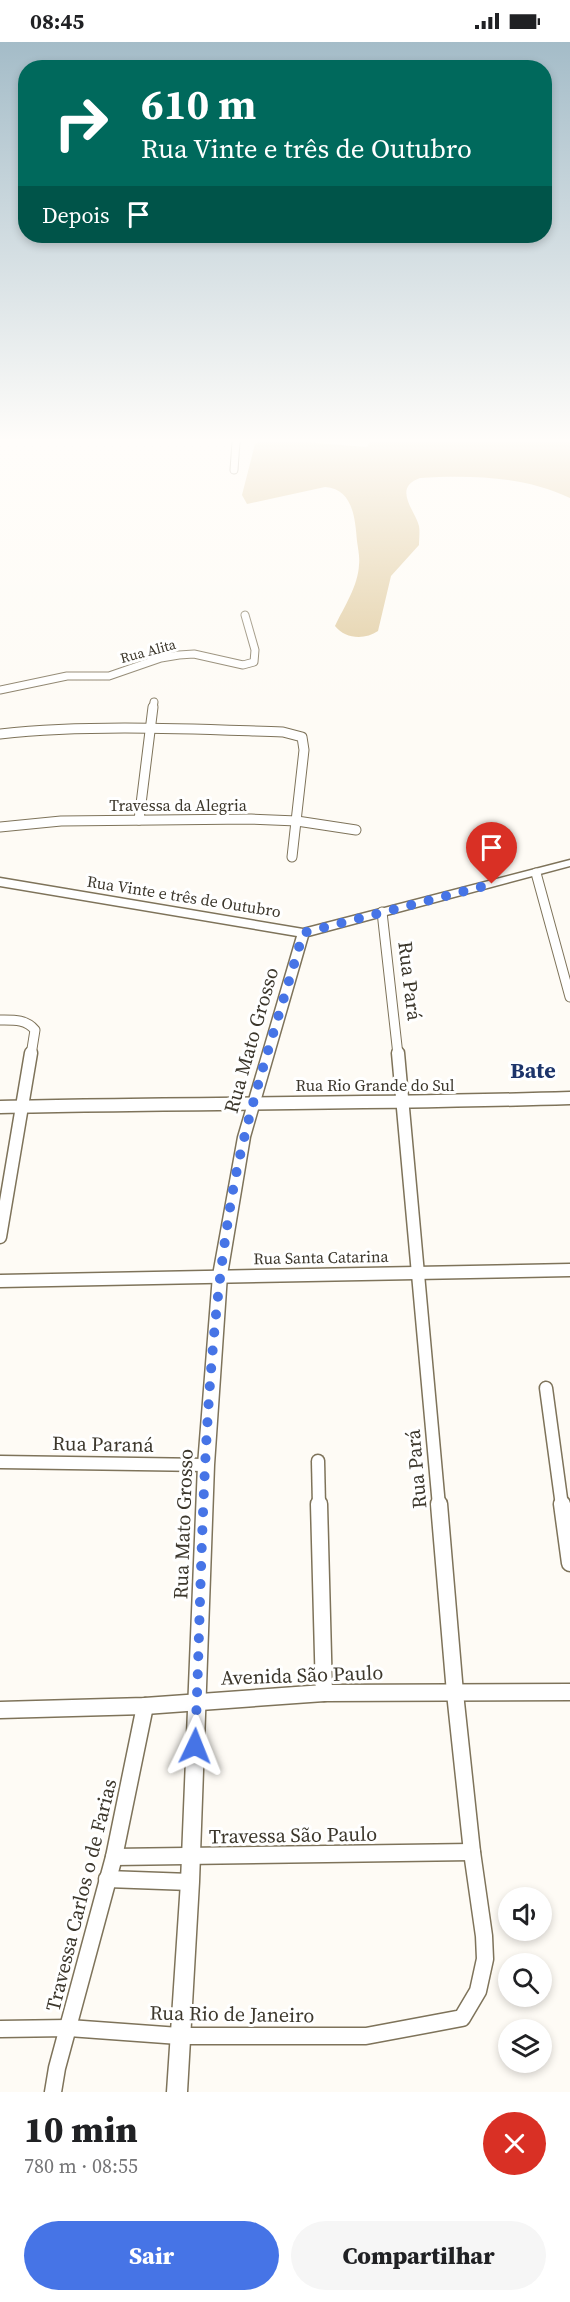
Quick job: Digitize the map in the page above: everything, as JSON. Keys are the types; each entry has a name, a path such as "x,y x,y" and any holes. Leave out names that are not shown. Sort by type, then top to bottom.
{"street":[{"name":"Rua Alita","path":"0,690 67,676 109,676 160,658 179,655 194,654 243,665 254,662 256,661 255,650 245,615"},
{"path":"139,820 154,702"},
{"path":"0,734 57,728 152,727 283,732 304,739 292,857"},
{"name":"Travessa da Alegria","path":"0,827 61,821 297,821 356,830"},
{"name":"Rua Vinte e três de Outubro","path":"0,882 303,933 570,863"},
{"path":"536,873 566,963 570,997"},
{"name":"Rua Pará","path":"382,912 404,1103 455,1693 485,1959 477,1991 462,2018"},
{"name":"Rua Mato Grosso","path":"177,2092 178,2036 190,1882 206,1465 220,1275 238,1164 303,933"},
{"path":"0,1237 35,1030 32,1024 26,1021 1,1020"},
{"name":"Rua Rio Grande do Sul","path":"0,1107 255,1102 404,1103 570,1098"},
{"name":"Rua Santa Catarina","path":"0,1281 418,1271 570,1270"},
{"path":"546,1388 570,1563"},
{"path":"318,1461 324,1694"},
{"name":"Rua Paraná","path":"0,1462 206,1465"},
{"name":"Avenida São Paulo","path":"0,1710 145,1706 324,1694 570,1692"},
{"name":"Travessa Carlos o de Farias","path":"52,2092 114,1857 145,1706"},
{"name":"Travessa São Paulo","path":"114,1857 190,1858 472,1852"},
{"path":"107,1879 190,1882"},
{"name":"Rua Rio de Janeiro","path":"0,2029 69,2028 178,2036 366,2037 462,2018"}],"shaded area":[{"path":"357,538 419,538 419,545 391,576 378,631 367,636 355,637 344,634 335,626 356,581 359,553"}],"district":[{"name":"Bate","path":"533,1070"}],"route":[{"path":"195,1746 206,1465 220,1275 244,1137 303,933 492,884"}]}
